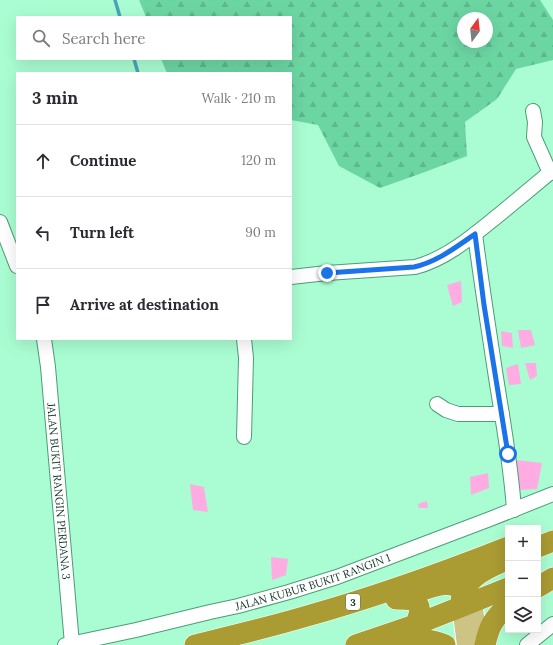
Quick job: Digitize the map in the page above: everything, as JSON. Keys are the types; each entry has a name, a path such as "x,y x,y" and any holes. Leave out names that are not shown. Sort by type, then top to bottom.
{"highway":[{"path":"541,534 553,529"},
{"path":"541,546 553,541"},
{"name":"3","path":"195,645 314,614 392,590 505,548"},
{"path":"466,599 477,575 506,561"},
{"path":"541,575 553,570"},
{"path":"541,585 553,578"},
{"path":"229,645 314,626 437,585 450,584 466,599"},
{"path":"356,645 415,625 466,599 505,589"},
{"path":"396,599 415,602 420,613 415,625"},
{"path":"485,645 490,626 498,614 505,608"},
{"path":"399,645 428,640 445,645"}],"main road":[{"path":"466,599 466,645"},
{"path":"466,599 477,631 480,645"}],"street":[{"path":"292,277 419,266 444,255 475,234 551,172 534,136 536,122 533,112"},
{"path":"0,222 16,263"},
{"path":"475,234 484,305 511,473 514,510"},
{"name":"JALAN BUKIT RANGIN PERDANA 3","path":"44,340 69,644"},
{"path":"244,340 246,358 244,437"},
{"path":"438,404 446,410 458,414 502,414"},
{"name":"JALAN KUBUR BUKIT RANGIN 1","path":"69,644 238,606 297,590 337,577 553,494"},
{"path":"527,645 553,624"}],"green space":[{"path":"139,0 540,0 553,20 553,60 516,69 497,99 465,122 467,156 380,188 339,166 318,125 292,120 292,72 167,72 161,60 292,60 292,16 146,16"}],"building":[{"path":"461,281 462,302 453,306 447,285"},
{"path":"518,330 531,330 535,345 521,348"},
{"path":"501,331 512,333 513,348 502,346"},
{"path":"525,363 536,363 537,376 530,380"},
{"path":"518,364 521,384 509,385 506,368"},
{"path":"515,460 542,463 537,489 519,490"},
{"path":"488,473 489,488 471,495 470,477"},
{"path":"190,484 204,487 208,512 193,510"},
{"path":"427,501 428,508 419,508 418,504"},
{"path":"271,557 288,559 286,575 272,580"}],"waterway":[{"path":"115,0 120,16"},
{"path":"134,60 138,72"}],"route":[{"path":"327,273 414,267 423,265 444,255 475,234 484,305 508,454"}]}
